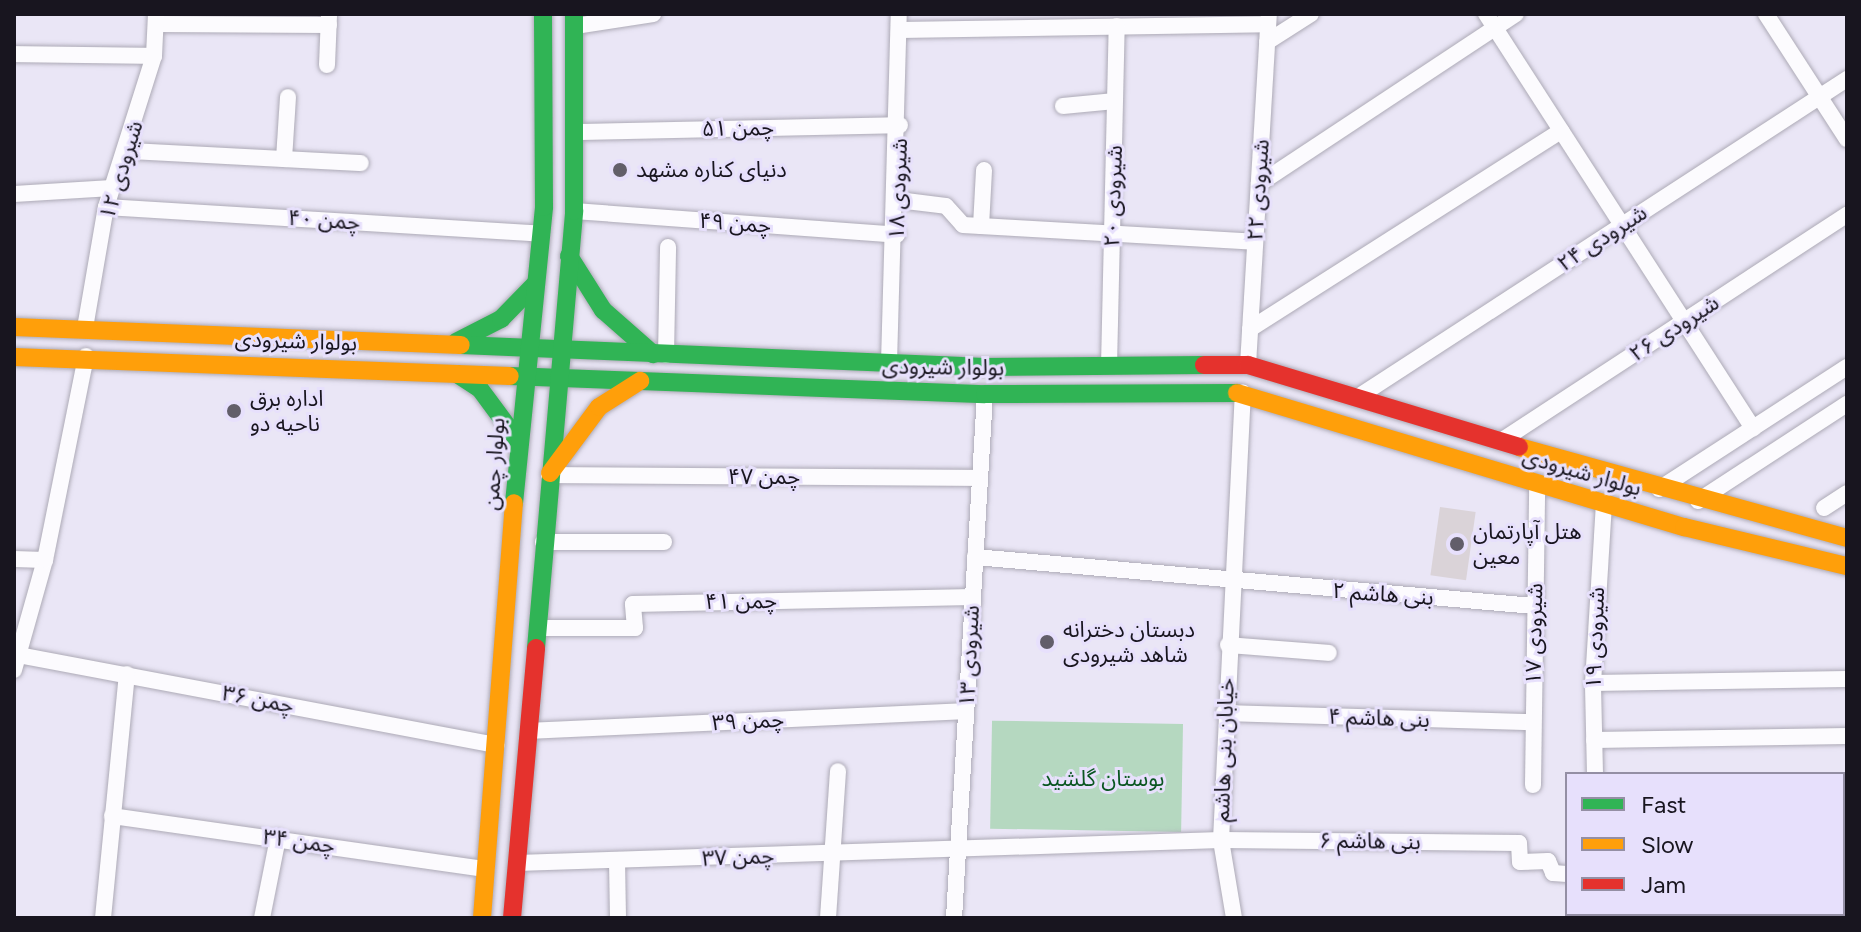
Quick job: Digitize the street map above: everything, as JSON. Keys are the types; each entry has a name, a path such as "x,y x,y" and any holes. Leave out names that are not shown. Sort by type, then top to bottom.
{"main road":[{"name":"بولوار چمن","path":"482,918 526,348 542,234 548,127 543,14"},
{"path":"512,918 558,350 574,211 577,132 574,20"},
{"path":"569,256 603,310 659,354"},
{"path":"456,342 501,319 536,283"},
{"name":"بولوار شیرودی","path":"14,327 456,342 558,350 889,363 1248,365 1698,501 1847,538"},
{"name":"بولوار شیرودی","path":"14,357 86,356 985,394 1243,393 1537,484 1847,566"},
{"path":"455,372 480,389 520,443"},
{"path":"549,475 599,407 640,381"}],"street":[{"path":"574,20 653,14"},
{"path":"1267,42 1311,14"},
{"path":"1259,184 1490,21 1516,14"},
{"path":"1766,14 1847,139"},
{"path":"157,19 329,19 327,65"},
{"name":"شیرودی ۱۲","path":"85,328 106,207 129,151 154,56 157,19"},
{"path":"900,22 1117,26 1269,19"},
{"name":"شیرودی ۲۲","path":"1248,365 1269,19"},
{"path":"1490,21 1753,428"},
{"name":"شیرودی ۱۸","path":"889,363 897,235 900,22"},
{"name":"شیرودی ۲۰","path":"1109,366 1117,26"},
{"path":"14,54 154,56"},
{"name":"شیرودی ۲۴","path":"1358,397 1847,79"},
{"path":"284,159 288,97"},
{"path":"1063,106 1115,101"},
{"name":"چمن ۵۱","path":"577,132 900,125"},
{"path":"1250,329 1561,131"},
{"path":"129,151 361,163"},
{"path":"981,226 984,170"},
{"path":"14,194 112,188"},
{"path":"898,200 946,206 961,224 1255,242"},
{"name":"چمن ۴۰","path":"106,207 542,234"},
{"name":"چمن ۴۹","path":"574,211 897,235"},
{"name":"شیرودی ۲۶","path":"1501,441 1847,215"},
{"path":"659,354 668,247"},
{"path":"16,663 45,560 86,356"},
{"path":"1659,489 1847,367"},
{"name":"خیابان بنی هاشم","path":"1234,918 1221,840 1224,713 1243,393"},
{"name":"شیرودی ۱۳","path":"954,918 985,394"},
{"path":"1698,501 1847,404"},
{"name":"چمن ۴۷","path":"549,475 980,478"},
{"name":"شیرودی ۱۷","path":"1533,785 1537,484"},
{"path":"1824,508 1847,493"},
{"name":"شیرودی ۱۹","path":"1595,772 1593,683 1604,502"},
{"path":"543,542 664,542"},
{"name":"بنی هاشم ۲","path":"975,557 1232,582 1534,606"},
{"path":"14,559 45,560"},
{"name":"چمن ۴۱","path":"537,628 635,628 633,604 973,597"},
{"path":"1228,645 1329,653"},
{"name":"چمن ۳۶","path":"16,663 127,674 497,745"},
{"path":"103,918 127,674"},
{"path":"1593,683 1847,679"},
{"name":"چمن ۳۹","path":"529,731 966,711"},
{"name":"بنی هاشم ۴","path":"1224,713 1533,722"},
{"path":"1594,740 1847,736"},
{"path":"828,918 838,771"},
{"name":"چمن ۳۴","path":"112,816 486,869"},
{"path":"262,918 278,838"},
{"name":"بنی هاشم ۶","path":"958,849 1221,840 1519,843 1520,862 1548,861 1553,873 1565,874"},
{"name":"چمن ۳۷","path":"517,863 958,849"},
{"path":"617,860 618,918"}],"green space":[{"name":"بوستان گلشید","path":"992,721 1183,724 1181,832 990,829"}],"building":[{"name":"هتل آپارتمان معین","path":"1440,507 1476,512 1466,580 1430,575"}],"traffic: fast":[{"path":"514,503 544,207 543,14"},
{"path":"536,648 574,211 574,14"},
{"path":"569,256 603,310 653,354"},
{"path":"456,342 501,319 536,283"},
{"path":"461,345 985,367 1204,365"},
{"path":"457,374 480,389 520,443"},
{"path":"510,376 985,394 1237,393"}],"traffic: slow":[{"path":"14,327 461,345"},
{"path":"14,357 510,376"},
{"path":"550,473 599,407 640,381"},
{"path":"1237,393 1684,527 1847,566"},
{"path":"1519,447 1847,538"},
{"path":"482,918 514,503"}],"traffic: jam":[{"path":"1204,365 1248,365 1519,447"},
{"path":"512,918 536,648"}],"place":[{"name":"دنیای کناره مشهد","path":"620,170"},
{"name":"اداره برق ناحیه دو","path":"234,411"},
{"name":"هتل آپارتمان معین","path":"1457,544"},
{"name":"دبستان دخترانه شاهد شیرودی","path":"1047,642"}]}
